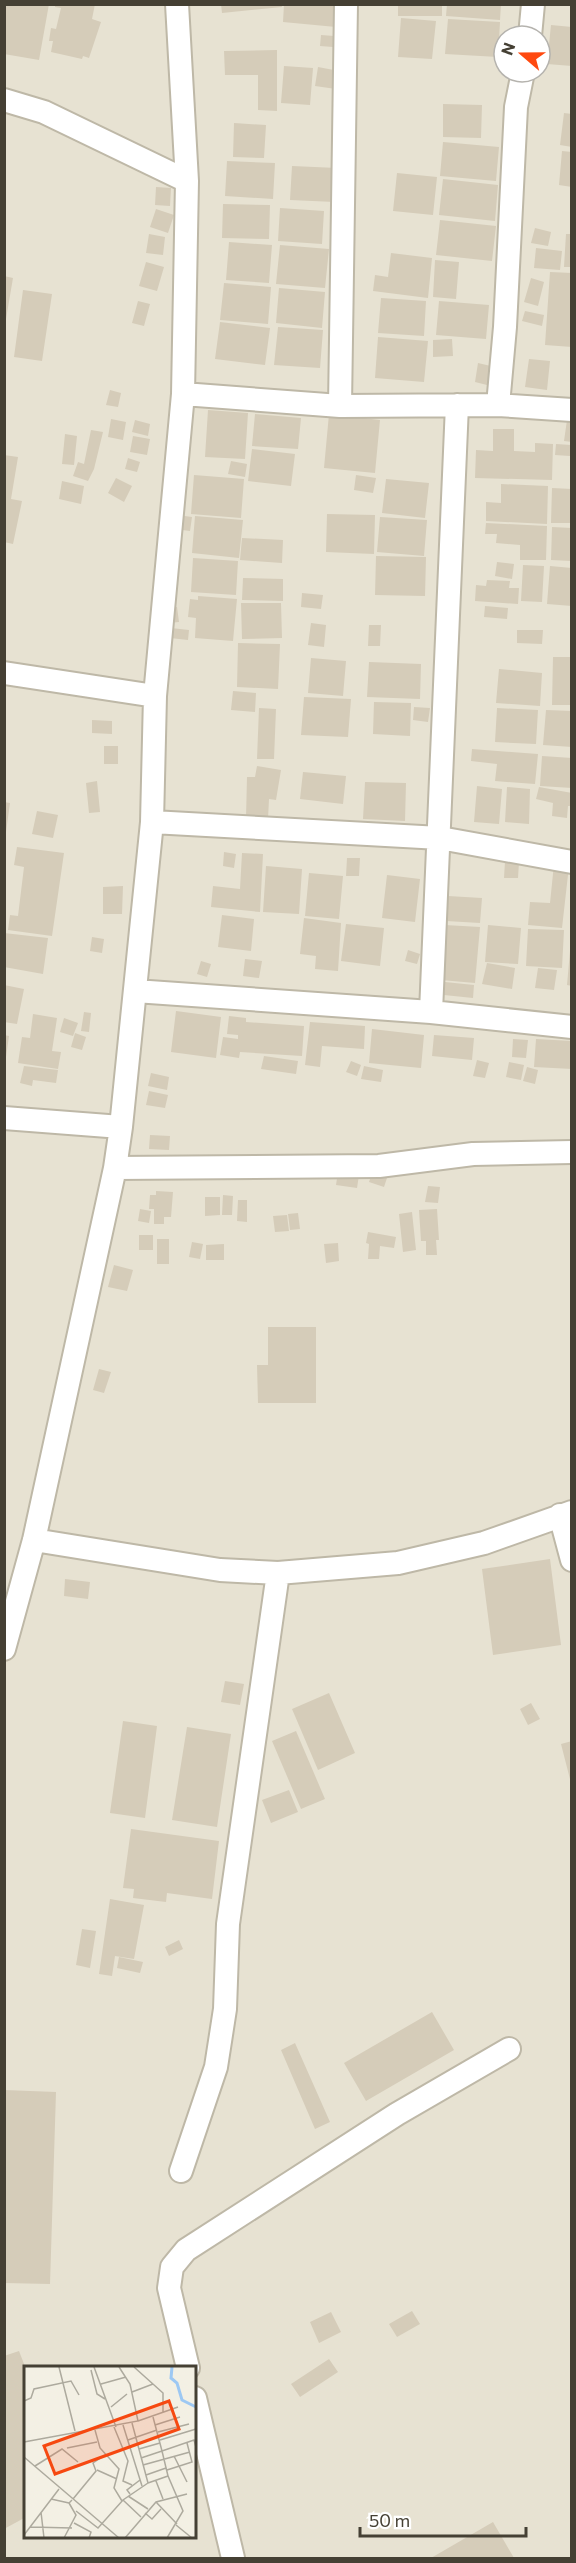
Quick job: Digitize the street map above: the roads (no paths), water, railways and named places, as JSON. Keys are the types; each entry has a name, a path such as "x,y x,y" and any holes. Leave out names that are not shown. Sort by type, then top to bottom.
{"street":[{"path":"4,1649 34,1540 115,1168 121,1127 152,822 155,696 183,394 187,182 177,4"},
{"path":"340,406 346,4"},
{"path":"531,24 533,4"},
{"path":"498,405 505,327 516,107 521,84"},
{"path":"4,100 44,112 187,182"},
{"path":"183,394 340,406 498,405 572,410"},
{"path":"431,1012 457,405"},
{"path":"4,673 155,696"},
{"path":"152,822 440,838 572,862"},
{"path":"135,991 431,1012 572,1027"},
{"path":"4,1118 121,1127"},
{"path":"115,1168 379,1166 473,1154 572,1152"},
{"path":"34,1540 220,1570 278,1573 398,1563 484,1543 566,1513 572,1560"},
{"path":"182,2171 216,2067 225,2009 228,1924 278,1573"},
{"path":"188,2366 169,2288 172,2267 186,2250 397,2114 509,2049"},
{"path":"196,2402 233,2559"}]}
